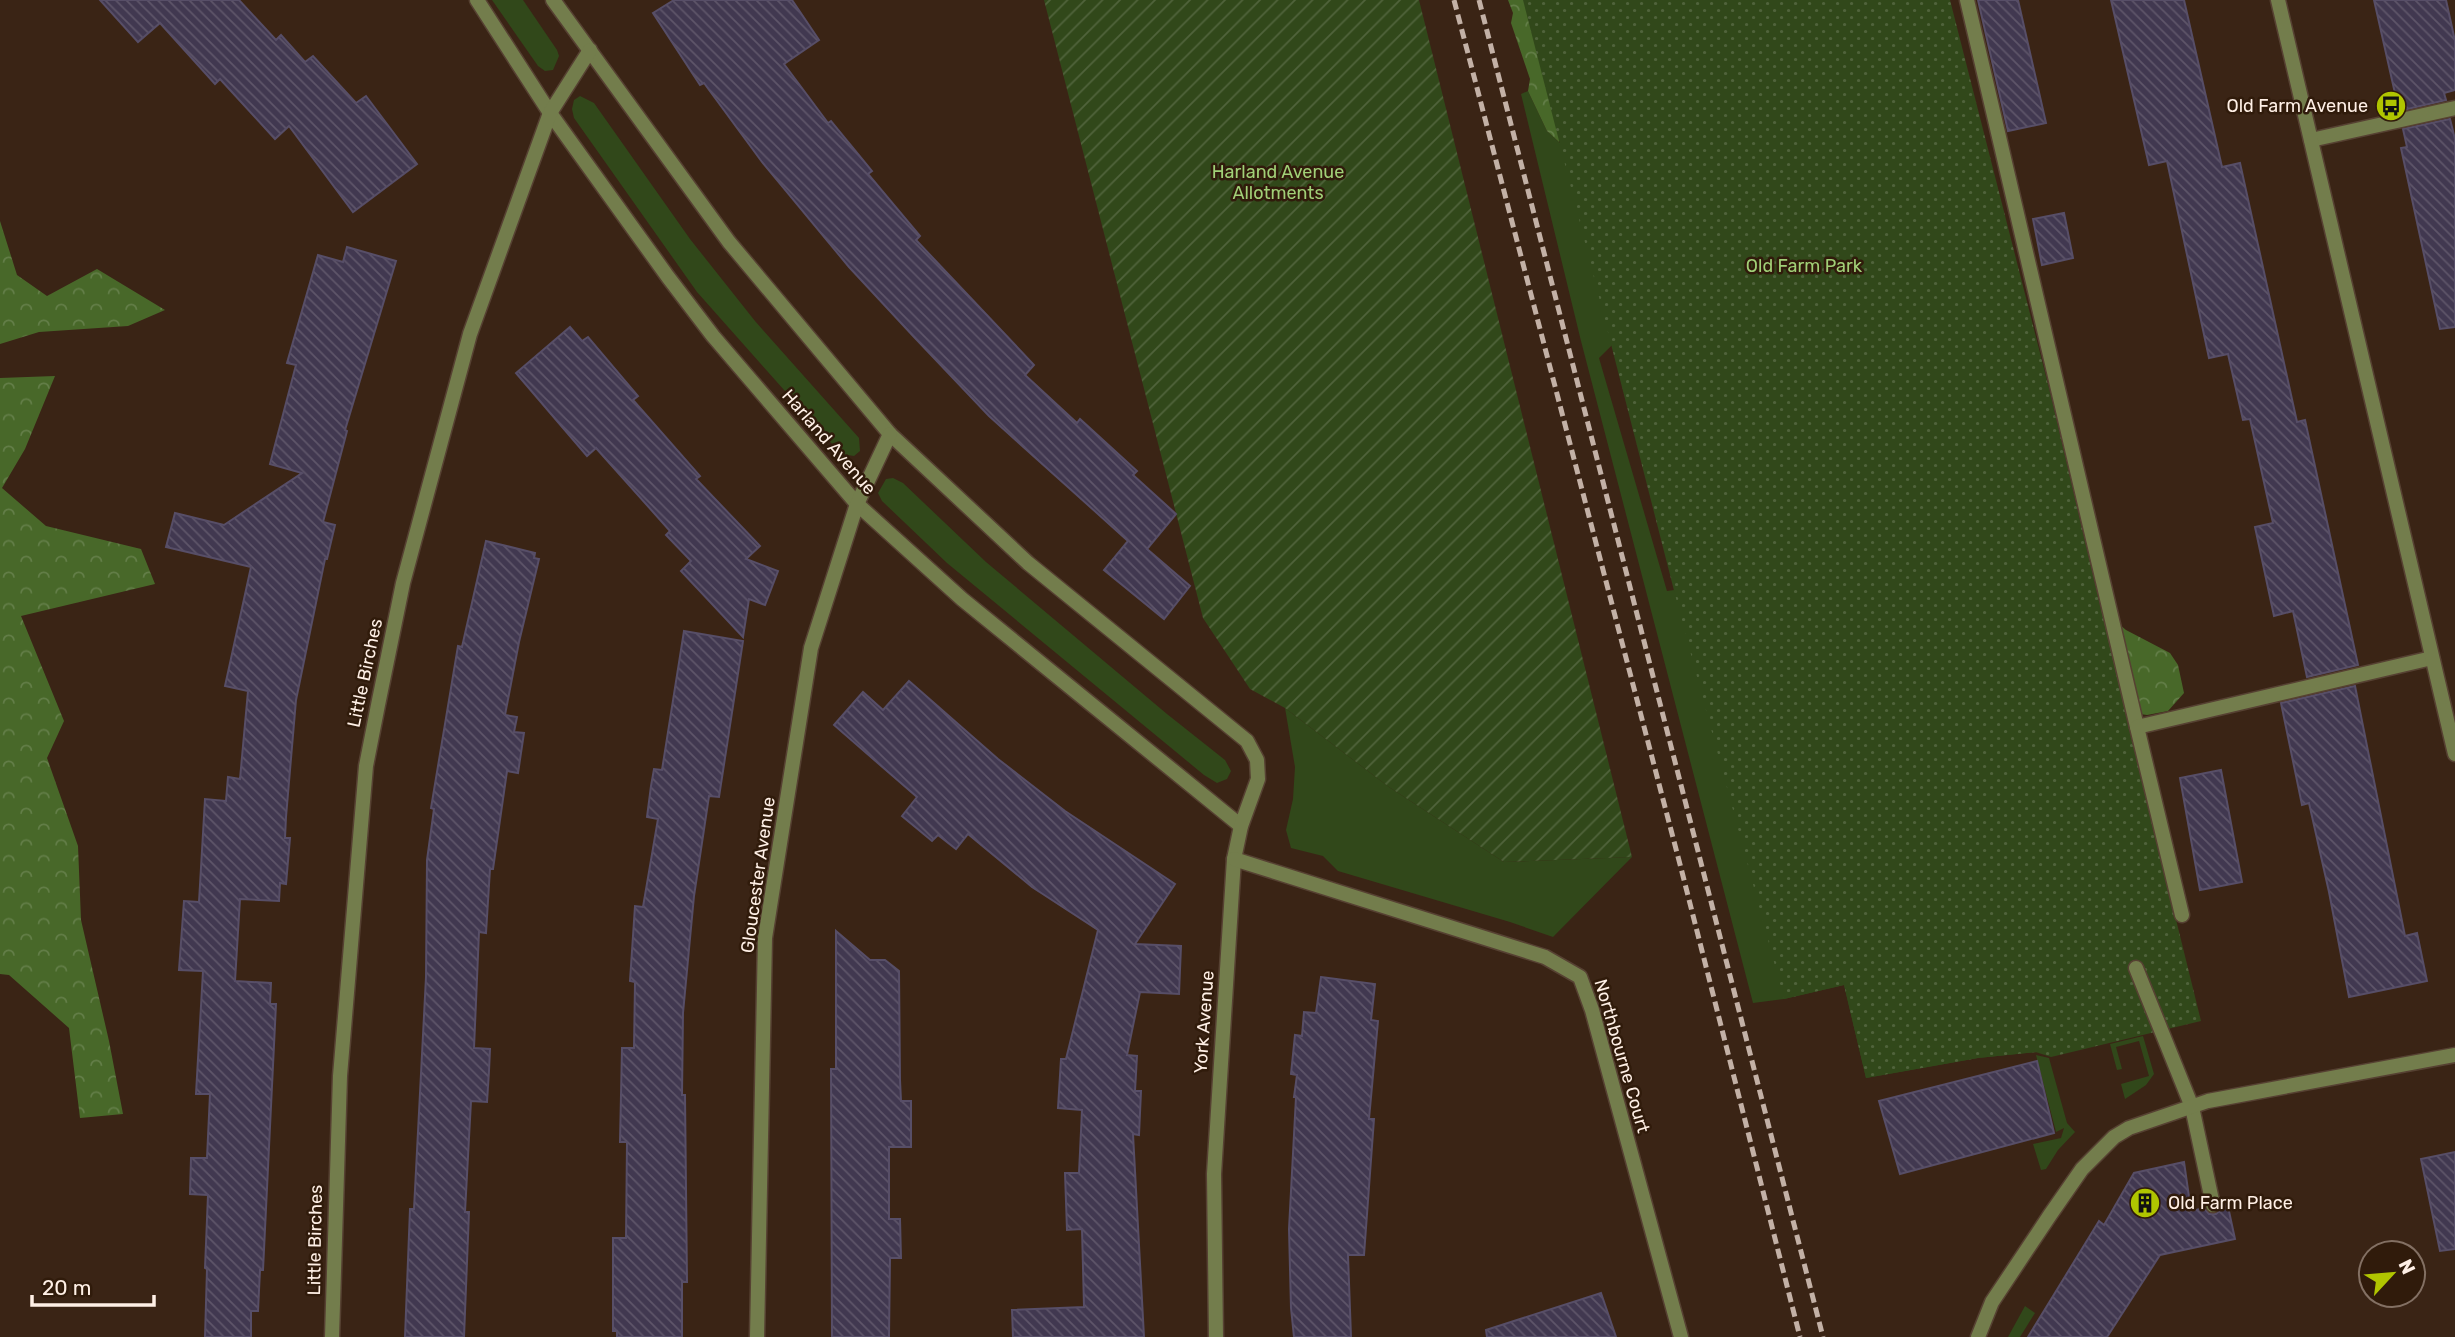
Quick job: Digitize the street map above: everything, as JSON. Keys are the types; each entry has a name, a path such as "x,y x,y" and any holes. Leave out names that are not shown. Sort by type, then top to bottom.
{"street":[{"name":"Harland Avenue","path":"477,0 550,113 668,277 713,336 857,504 962,599 1241,826"},
{"path":"553,0 729,242 890,434"},
{"path":"1967,0 2182,915"},
{"path":"2278,0 2455,754"},
{"name":"Little Birches","path":"332,1337 337,1122 366,766 403,583 470,334 550,113 590,50"},
{"path":"2311,140 2455,108"},
{"name":"Gloucester Avenue","path":"757,1337 765,938 811,648 857,504 890,434"},
{"name":"York Avenue","path":"890,434 1028,563 1247,741 1257,760 1258,779 1241,826 1234,859 1214,1174 1216,1337"},
{"path":"2137,727 2432,658"},
{"name":"Northbourne Court","path":"1234,859 1545,957 1580,977 1592,1010 1681,1337"},
{"path":"2136,968 2192,1107 2213,1205"},
{"path":"1978,1337 1992,1302 2081,1169 2114,1137 2129,1128 2208,1101 2455,1055"}],"green space":[{"path":"492,0 523,0 557,50 559,56 553,70 545,71 538,66"},
{"name":"Harland Avenue Allotments","path":"1044,0 1419,0 1632,857 1504,862 1389,787 1285,708 1250,689 1203,618"},
{"path":"1508,0 1568,0 1559,142 1547,131 1528,91 1530,79 1511,23 1513,13"},
{"name":"Old Farm Park","path":"1523,0 1950,0 2050,392 2201,1021 2051,1057 2036,1052 1978,1058 1866,1078 1844,985 1784,999 1679,610"},
{"path":"1528,91 1547,131 1692,266 1599,358 1667,591 1674,590 1960,1028 2035,1052 1978,1058 1866,1078 1844,985 1753,1003 1581,341 1521,94"},
{"path":"580,96 594,103 690,239 755,321 859,438 860,451 854,456 841,454 697,292 574,118 574,100"},
{"path":"0,221 17,275 47,296 97,269 165,310 128,326 39,332 0,344"},
{"path":"55,376 25,449 2,488 46,526 141,549 155,584 21,616 64,721 47,758 78,846 81,920 123,1114 80,1118 69,1028 9,975 0,974 0,378"},
{"path":"893,478 903,483 986,562 1225,760 1231,771 1227,779 1217,783 1204,775 947,563 882,501 878,493 886,479"},
{"path":"2091,601 2126,630 2170,653 2178,665 2184,693 2168,711 2147,715 2113,710"},
{"path":"1285,708 1389,787 1504,862 1632,857 1553,937 1338,871 1323,856 1291,848 1286,830 1293,799 1295,767"},
{"path":"2143,1036 2154,1074 2146,1085 2125,1099 2121,1084 2149,1076 2139,1041 2116,1047 2122,1069 2117,1070 2110,1044"},
{"path":"2036,1055 2049,1058 2067,1123 2075,1132 2058,1150 2046,1169 2041,1170 2033,1144 2061,1138 2064,1128 2056,1132"},
{"path":"2025,1306 2035,1313 2020,1337 2008,1337"}],"building":[{"path":"100,0 239,0 276,40 281,35 305,62 313,56 356,103 366,96 417,164 353,212 289,126 275,139 220,79 215,84 160,23 138,42"},
{"path":"674,0 792,0 819,40 784,64 828,123 831,121 872,171 868,174 920,236 916,240 1034,365 1025,375 1077,423 1080,419 1137,471 1133,475 1176,514 1147,549 1190,586 1164,619 1104,570 1128,541 989,416 915,338 849,267 762,162 704,83 700,85 653,13"},
{"path":"1978,0 2018,0 2046,123 2008,131"},
{"path":"2111,0 2184,0 2222,167 2240,163 2297,422 2305,420 2358,665 2307,677 2293,611 2274,616 2255,527 2273,523 2250,419 2243,420 2228,354 2209,358 2167,161 2149,165"},
{"path":"2374,0 2446,0 2455,41 2455,90 2444,93 2446,100 2399,111"},
{"path":"2450,119 2455,139 2455,327 2440,329 2401,148 2407,147 2403,129"},
{"path":"2064,213 2073,258 2042,265 2033,219"},
{"path":"347,247 396,261 345,430 347,431 323,522 335,525 325,559 296,700 286,817 285,838 290,838 286,884 280,883 279,901 240,899 235,981 271,983 270,1004 276,1004 263,1270 260,1270 258,1311 251,1311 251,1337 205,1337 208,1195 190,1194 191,1158 207,1158 210,1094 196,1094 203,971 179,970 184,901 199,902 205,799 226,801 228,777 240,779 248,691 225,686 251,567 166,547 175,513 224,525 302,473 270,464 296,365 287,363 318,255 343,262"},
{"path":"570,327 582,341 588,337 638,396 633,400 700,476 696,479 760,546 746,559 778,571 765,605 749,599 743,637 681,571 691,561 666,535 670,531 596,448 587,456 516,373"},
{"path":"486,541 535,553 534,558 539,559 505,715 517,717 514,732 524,733 518,773 507,771 493,869 490,869 486,933 479,932 474,1048 490,1049 487,1102 471,1101 465,1212 469,1212 464,1337 405,1337 410,1209 414,1209 426,977 427,860 434,809 431,808 458,646 462,647"},
{"path":"684,631 743,641 719,797 709,796 694,896 683,1013 682,1095 685,1095 687,1282 682,1282 682,1337 617,1337 617,1331 613,1331 613,1238 626,1238 627,1142 620,1142 622,1048 634,1048 635,982 630,981 635,906 643,907 658,819 647,817 651,786 654,769 662,770"},
{"path":"909,681 998,759 1065,811 1175,884 1135,944 1181,946 1179,994 1140,992 1127,1055 1137,1056 1135,1091 1141,1091 1139,1135 1133,1134 1144,1337 1013,1337 1012,1310 1084,1307 1082,1229 1067,1230 1065,1173 1079,1173 1082,1110 1058,1108 1061,1059 1066,1059 1098,930 1032,887 968,834 956,849 938,835 932,841 902,816 917,797 834,725 863,692 883,710"},
{"path":"2355,686 2405,936 2417,933 2427,981 2349,997 2309,803 2302,805 2281,703"},
{"path":"2221,770 2242,882 2200,890 2180,778"},
{"path":"836,931 870,960 885,960 899,971 901,1101 911,1101 911,1147 889,1147 889,1219 900,1219 901,1258 890,1258 889,1337 832,1337 831,1069 836,1069"},
{"path":"1321,977 1375,984 1371,1020 1378,1021 1369,1119 1374,1119 1364,1255 1348,1255 1351,1337 1294,1337 1291,1308 1289,1229 1297,1075 1291,1074 1295,1035 1302,1036 1304,1012 1316,1013"},
{"path":"2037,1061 2054,1133 1900,1174 1879,1101"},
{"path":"2455,1152 2455,1249 2440,1251 2421,1159"},
{"path":"2184,1162 2191,1211 2204,1208 2209,1214 2216,1214 2222,1209 2222,1203 2227,1202 2235,1239 2160,1255 2107,1337 2028,1337 2099,1221 2104,1225 2134,1173"},
{"path":"1601,1293 1616,1337 1487,1337 1486,1330"}],"railway":[{"path":"1454,0 1682,872 1800,1337"},
{"path":"1479,0 1823,1337"}],"place":[{"name":"Old Farm Avenue","path":"2391,106"},
{"name":"Old Farm Place","path":"2145,1203"}]}
